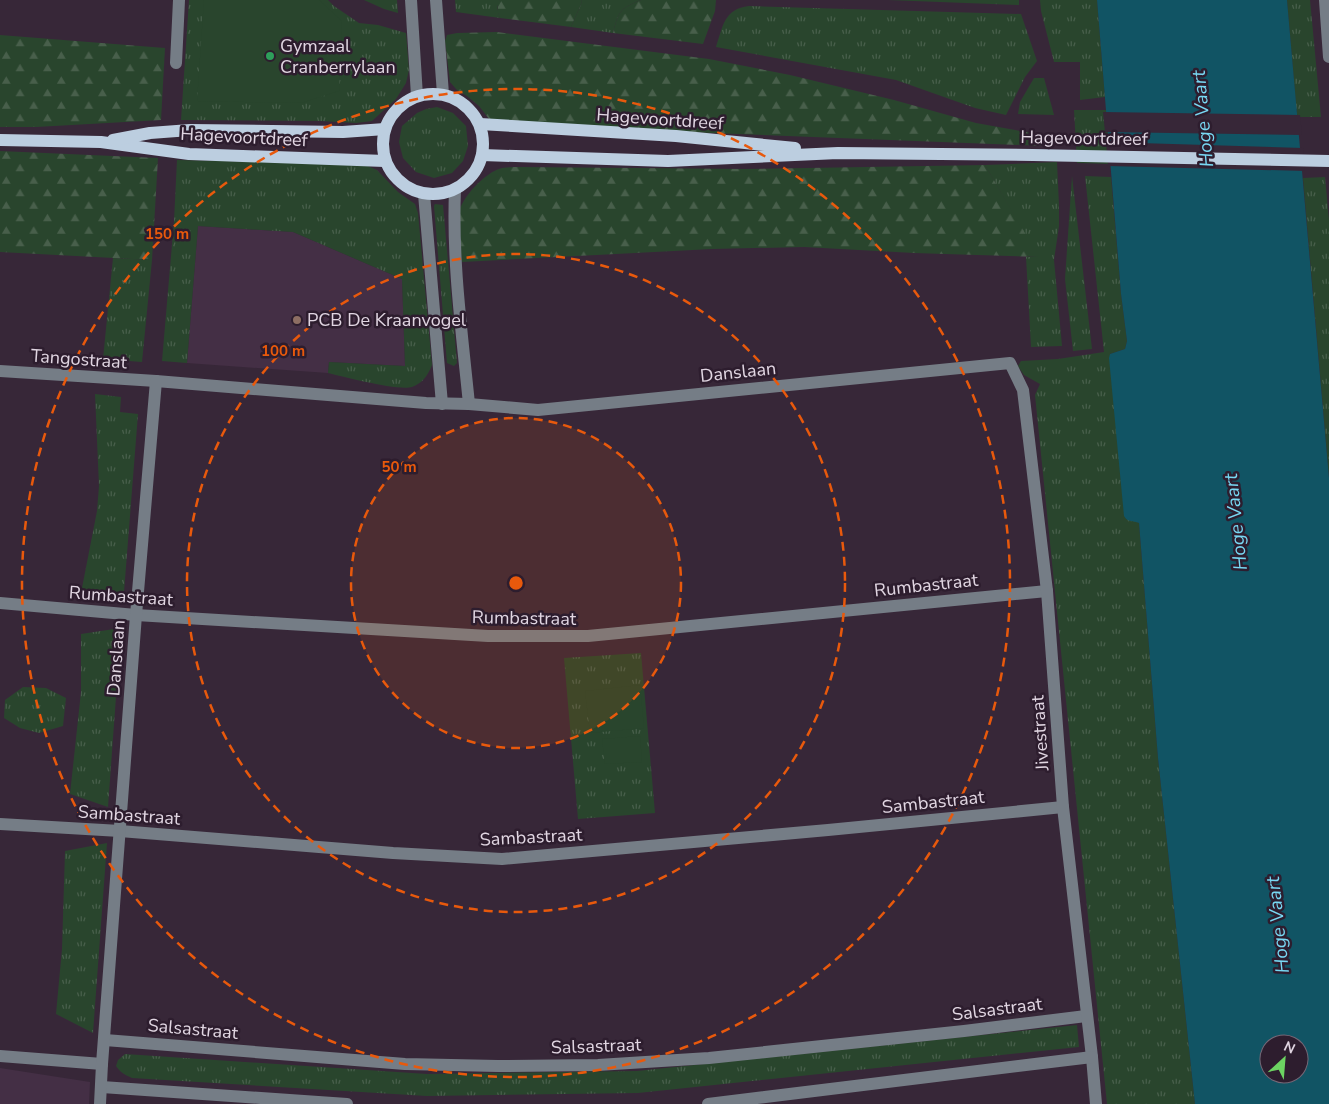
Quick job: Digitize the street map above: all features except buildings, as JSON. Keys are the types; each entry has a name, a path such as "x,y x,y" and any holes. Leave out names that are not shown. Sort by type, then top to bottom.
{"main road":[{"path":"430,93 443,94 458,100 471,110 480,124 484,139 482,155 479,166 464,184 454,190 440,194 424,194 408,187 394,176 385,161 382,145 385,129 392,115 403,103 417,96 430,93"},
{"name":"Hagevoortdreef","path":"480,124 676,136 838,153"},
{"name":"Hagevoortdreef","path":"101,142 150,133 190,130 343,132 385,129"},
{"name":"Hagevoortdreef","path":"0,140 101,142 189,154 385,161"},
{"name":"Hagevoortdreef","path":"482,155 668,161 838,153 1329,161"}],"street":[{"path":"176,63 178,0"},
{"path":"411,0 417,96"},
{"path":"436,0 443,94"},
{"path":"1325,0 1329,57"},
{"path":"454,190 453,222 455,252 469,404"},
{"path":"424,194 442,404"},
{"name":"Danslaan","path":"100,1104 136,615 156,381 538,410 1010,363"},
{"name":"Jivestraat","path":"1010,363 1023,390 1047,591 1063,807 1096,1104"},
{"name":"Tangostraat","path":"0,371 156,381"},
{"name":"Rumbastraat","path":"0,603 136,615 488,636 588,636 1047,591"},
{"name":"Sambastraat","path":"0,824 120,831 393,853 502,859 1063,807"},
{"name":"Salsastraat","path":"105,1040 405,1064 498,1066 598,1065 709,1058 1086,1016"},
{"path":"0,1056 102,1064"},
{"path":"708,1104 1092,1057"},
{"path":"102,1088 347,1104"}],"shaded area":[{"name":"PCB De Kraanvogel","path":"198,226 293,232 402,279 405,366 329,362 328,373 187,363"},
{"path":"0,1068 90,1082 89,1104 0,1104"}],"green space":[{"path":"189,0 328,0 359,23 378,25 406,33 409,70 406,83 396,99 372,121 356,123 181,120"},
{"name":"Gymzaal Cranberrylaan","path":"204,0 319,0 342,21 339,91 301,103 197,101"},
{"path":"364,0 397,0 398,13 384,9"},
{"path":"455,0 500,0 498,11 500,18 456,12"},
{"path":"500,0 581,0 582,2 571,27 500,18 498,2"},
{"path":"581,0 641,0 628,6 621,12 613,33 571,27 582,2"},
{"path":"641,0 716,0 715,11 703,44 613,33 621,12 628,6"},
{"path":"888,0 1019,0 1019,5"},
{"path":"1040,0 1097,0 1105,97 1080,100 1080,62 1054,62"},
{"path":"1287,0 1310,0 1321,117 1297,117"},
{"path":"749,6 1021,14 1037,61 1025,77 1006,115 975,108 896,80 716,47 729,15 734,11"},
{"path":"497,32 709,59 790,75 894,100 976,123 1043,135 1045,146 634,130 489,119 479,106 457,90 450,82 445,41 447,35 457,33"},
{"path":"0,35 165,48 161,120 36,127 0,127"},
{"path":"1034,78 1044,78 1054,115 1018,114 1020,102"},
{"path":"437,107 453,113 466,126 468,146 463,161 452,173 434,178 416,172 403,158 399,142 402,126 417,113"},
{"path":"1074,110 1106,110 1110,164 1077,163"},
{"path":"0,151 158,158 152,260 0,252"},
{"path":"177,160 363,164 377,170 398,192 415,204 418,213 432,365 425,378 412,387 405,388 371,383 328,373 329,362 405,366 402,279 293,232 198,226 187,363 162,361 174,221"},
{"path":"1057,162 1059,226 1054,260 1062,346 1031,347 1026,257 1038,257 985,165"},
{"path":"985,165 1039,257 804,247 712,249 462,262 458,225 460,208 481,180 495,170 502,168 744,169"},
{"path":"1072,176 1092,349 1073,351 1065,279"},
{"path":"1085,176 1111,177 1127,341 1125,349 1110,354 1130,521 1139,523 1158,758 1195,1104 1107,1104 1035,395 1040,384 1024,375 1018,366 1021,361 1058,359 1104,352"},
{"path":"1325,177 1329,220 1329,478 1303,178"},
{"path":"435,204 443,205 457,363 454,366 447,363"},
{"path":"113,258 152,260 142,362 103,359"},
{"path":"95,394 121,397 120,412 138,414 124,592 81,593 97,511 99,486"},
{"path":"121,628 108,807 70,794 81,692 81,634"},
{"path":"641,653 655,813 578,819 564,658"},
{"path":"640,685 644,728 590,733 585,691"},
{"path":"23,687 46,688 66,698 63,726 39,733 20,728 4,718 5,700"},
{"path":"640,736 642,762 605,764 602,739"},
{"path":"107,843 93,1033 56,1014 62,949 65,851"},
{"path":"1077,1025 1079,1047 638,1093 427,1096 132,1078 116,1066 118,1060 125,1054 427,1074 637,1071"}],"water":[{"name":"Hoge Vaart","path":"1097,0 1287,0 1329,478 1329,1104 1195,1104 1158,758 1139,523 1129,520 1124,516 1109,358 1110,354 1125,349 1127,341 1121,294"}],"pier":[{"path":"1103,112 1300,115 1302,135 1105,132"},
{"path":"1106,142 1303,148 1305,171 1108,166"}],"place":[{"name":"Gymzaal Cranberrylaan","path":"270,56"},
{"name":"PCB De Kraanvogel","path":"297,320"}]}
